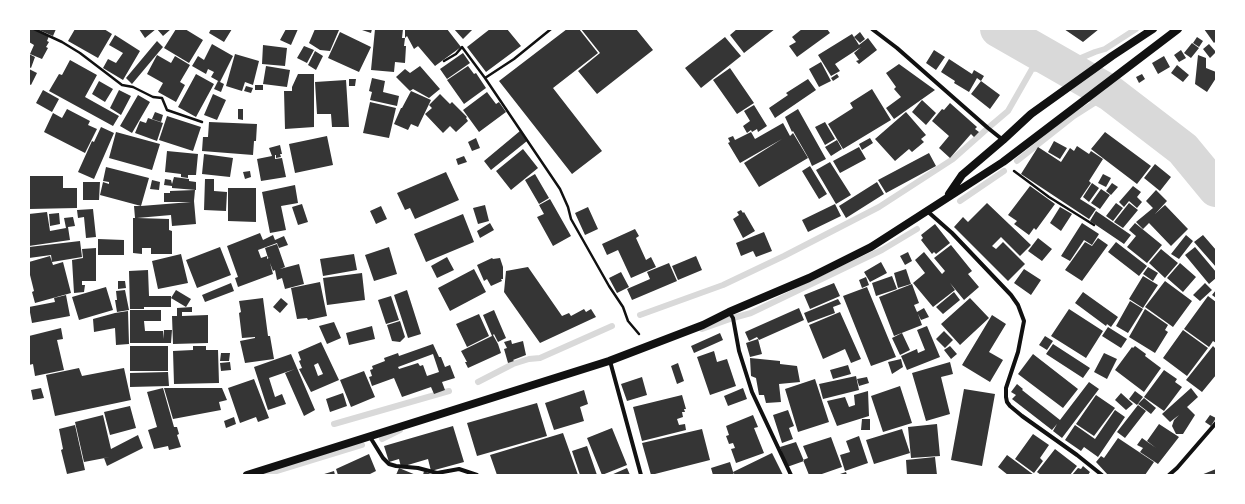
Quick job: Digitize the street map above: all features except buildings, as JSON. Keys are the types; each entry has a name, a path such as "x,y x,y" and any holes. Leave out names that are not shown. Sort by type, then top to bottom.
{"main road":[{"path":"948,196 962,175 1031,114 1112,56 1153,29"},
{"path":"247,475 610,360 703,325 729,312 809,278 871,247 926,210 1003,162 1178,29"}],"street":[{"path":"872,29 897,48 1003,140"},
{"path":"926,210 952,233 1011,295 1018,305 1024,320 1018,352 1006,388 1007,402 1022,416 1077,455 1102,475"},
{"path":"729,312 733,318 739,351 752,392 791,475"},
{"path":"610,360 641,475"},
{"path":"1169,475 1177,468 1216,423"},
{"path":"370,437 383,458 389,464 418,468 437,473 460,469 477,475"}],"path":[{"path":"34,29 62,42 80,53 122,85 133,87 153,97 162,98 167,110 202,122"},
{"path":"485,78 514,58 551,29"},
{"path":"444,61 456,54 462,48 485,78 560,189 568,207 571,219 609,286 623,307 628,321 648,346"},
{"path":"1003,162 1049,197 1094,225"}],"waterway":[{"path":"998,29 1110,93 1183,149 1216,189"},
{"path":"640,315 723,285 784,256 879,207 953,159 1008,111 1032,69 1062,66 1105,49 1136,29"},
{"path":"1017,161 1074,116 1110,93"},
{"path":"960,201 1004,171"},
{"path":"702,329 751,313 882,250 917,229"},
{"path":"478,382 513,364 529,359 540,358 612,326"},
{"path":"334,424 449,391"},
{"path":"382,439 400,430"},
{"path":"264,475 362,445"}]}
